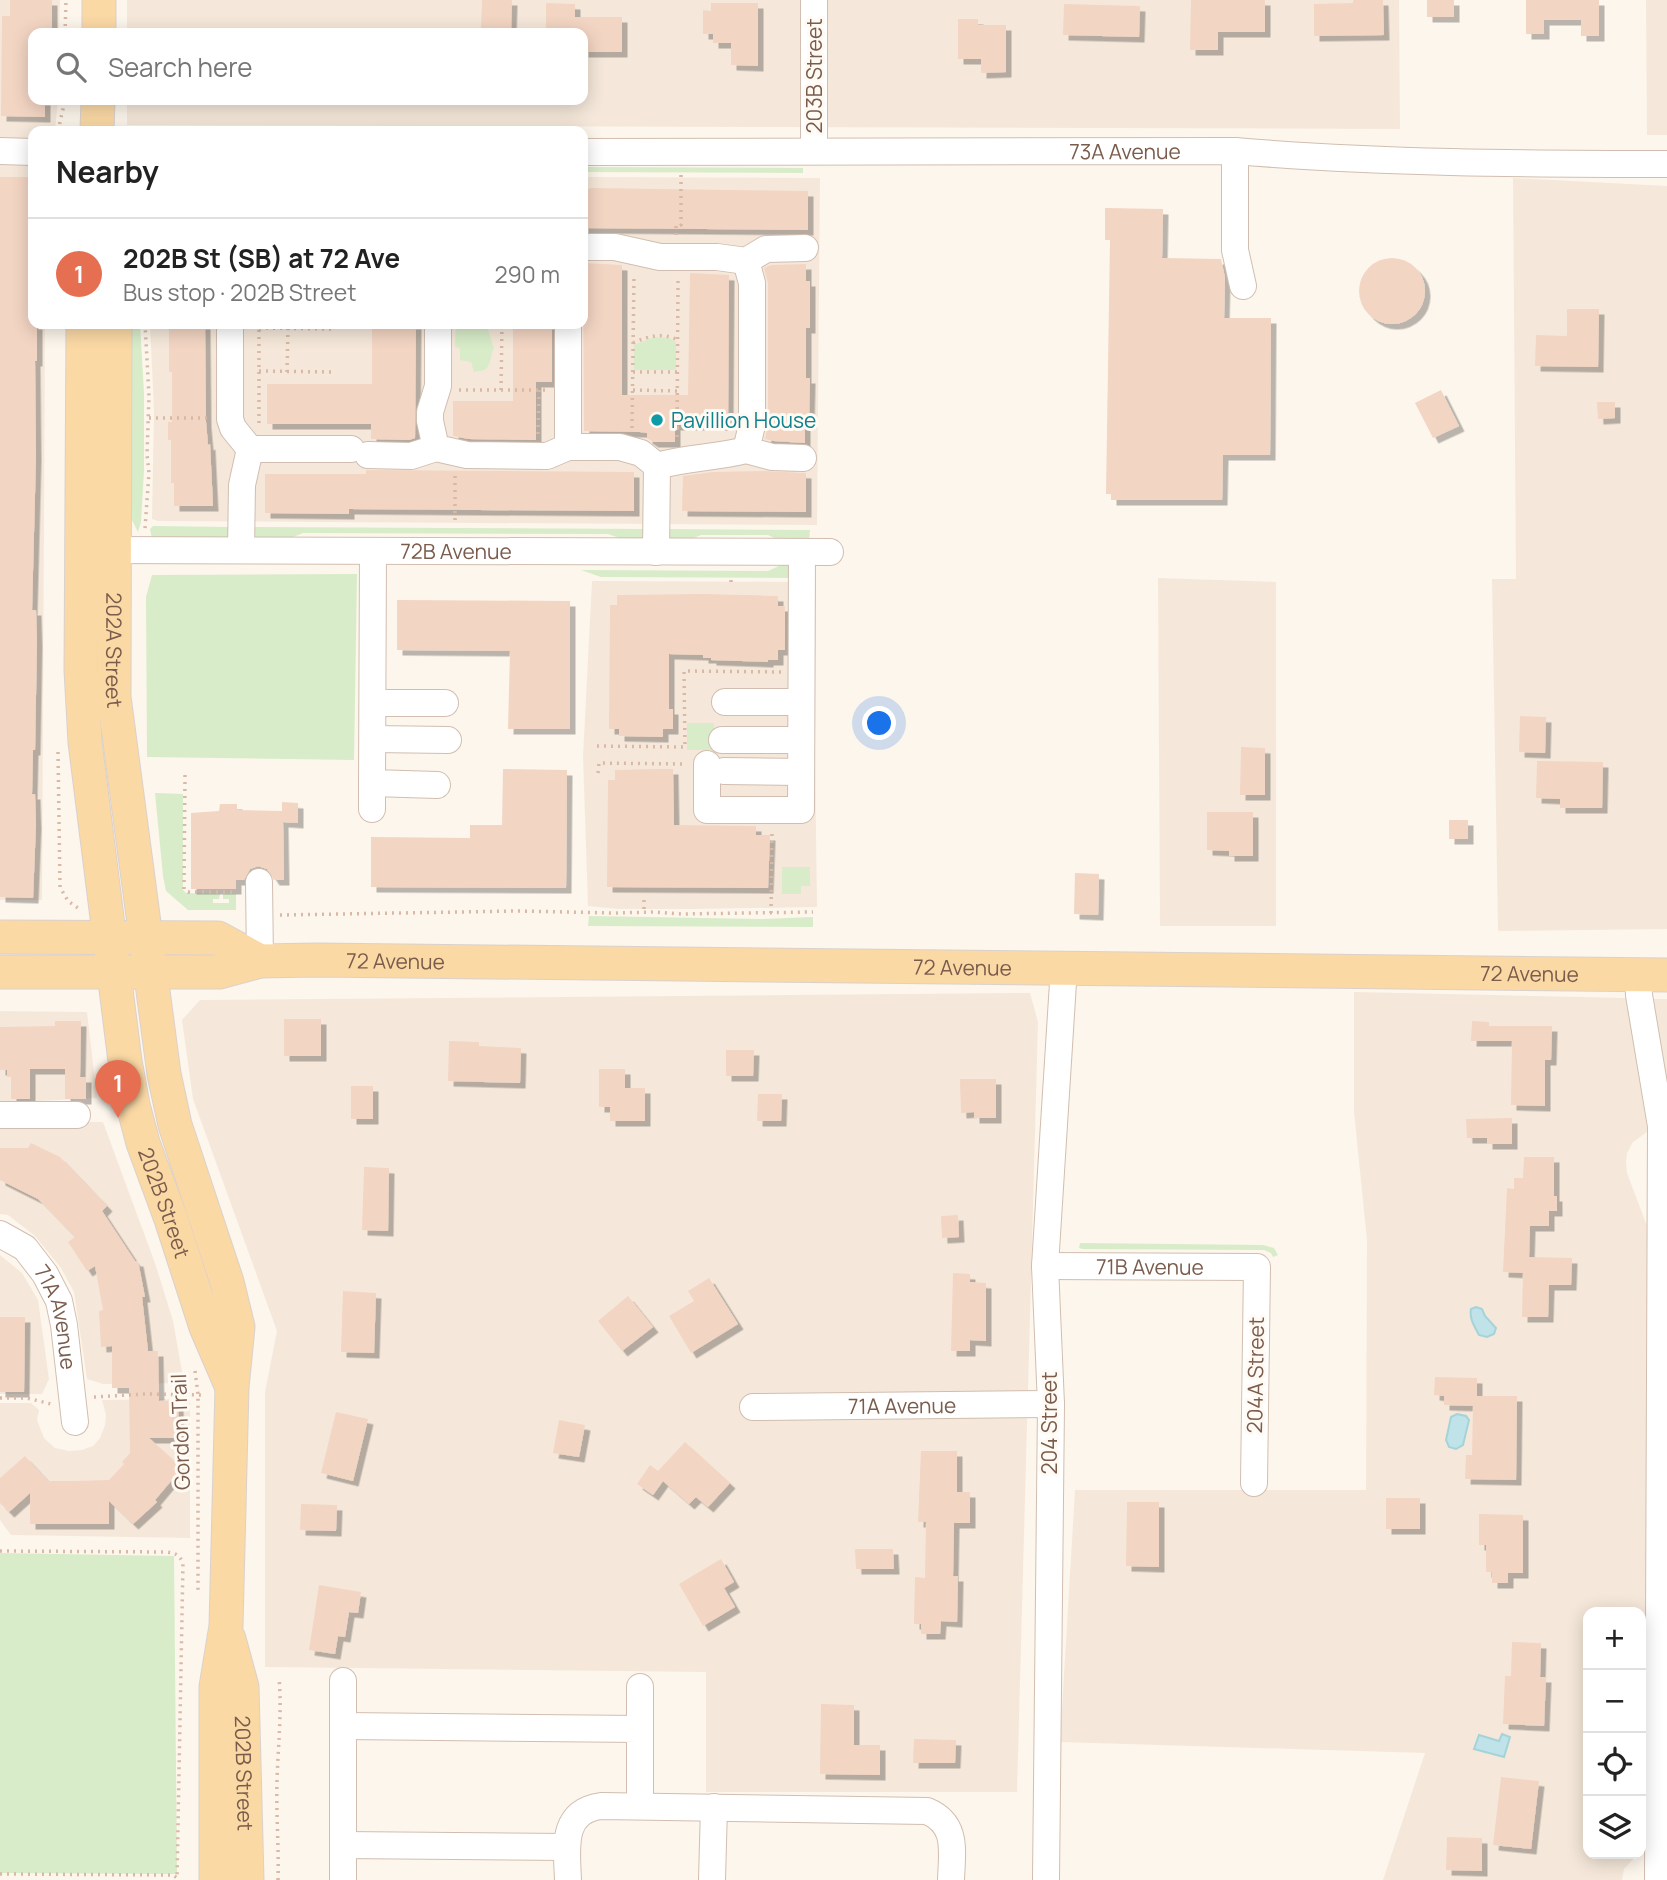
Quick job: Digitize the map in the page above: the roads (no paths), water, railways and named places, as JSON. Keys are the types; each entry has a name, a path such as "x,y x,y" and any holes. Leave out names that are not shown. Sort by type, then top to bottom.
{"main road":[{"path":"99,0 99,28"},
{"path":"97,126 98,105"},
{"name":"202A Street","path":"83,329 81,670 85,742 115,972"},
{"name":"202A Street","path":"115,329 130,543 114,697 150,972"},
{"name":"72 Avenue","path":"0,937 218,938 260,961"},
{"name":"72 Avenue","path":"0,972 219,972 260,961 1653,975"},
{"name":"202B Street","path":"115,972 125,1061 143,1143 172,1219 206,1327 232,1392"},
{"name":"202B Street","path":"150,972 164,1074 175,1125 227,1282 238,1327 232,1392 226,1626 216,1687 216,1880"},
{"name":"202B Street","path":"226,1626 242,1687 247,1880"}],"street":[{"name":"203B Street","path":"814,0 814,151"},
{"path":"0,151 28,152"},
{"name":"73A Avenue","path":"588,152 1235,151 1318,158 1490,164 1667,164"},
{"path":"1235,151 1235,250 1243,286"},
{"path":"588,247 615,247 660,257 717,257 746,261 766,249 805,248"},
{"path":"230,329 230,419 233,428 254,439 411,456 436,448 467,455 547,456 568,447 631,449 657,466 685,458 720,457 752,425 752,284 746,261"},
{"path":"436,448 430,412 438,386 438,329"},
{"path":"568,329 568,447"},
{"path":"241,550 242,485 254,439"},
{"path":"739,440 772,457 803,458"},
{"path":"656,552 657,466"},
{"name":"72B Avenue","path":"82,550 130,543 241,550 830,552"},
{"path":"373,551 372,796 437,785"},
{"path":"801,772 716,768 707,810 781,821 800,810 801,772 802,552"},
{"path":"725,702 801,702"},
{"path":"373,703 445,703"},
{"path":"373,739 448,740"},
{"path":"722,740 801,740"},
{"path":"259,897 260,961"},
{"name":"204 Street","path":"1046,1880 1051,1404 1045,1266 1064,967"},
{"path":"1653,975 1639,995 1661,1126 1658,1880"},
{"path":"0,1115 77,1115"},
{"name":"71A Avenue","path":"0,1234 25,1248 45,1274 59,1301 74,1416"},
{"name":"71B Avenue","path":"1045,1266 1257,1267"},
{"name":"204A Street","path":"1254,1483 1257,1267"},
{"name":"71A Avenue","path":"753,1407 1051,1404"},
{"path":"343,1681 343,1880"},
{"path":"640,1687 640,1806"},
{"path":"344,1726 640,1729"},
{"path":"568,1880 567,1847 570,1826 577,1816 601,1806 640,1806 927,1811 945,1822 949,1832 952,1842 951,1880"},
{"path":"712,1880 715,1807"},
{"path":"344,1845 567,1847"}],"water":[{"path":"1471,1309 1482,1309 1496,1328 1494,1334 1487,1337 1479,1335 1471,1316"},
{"path":"1457,1414 1466,1416 1469,1420 1463,1445 1456,1449 1449,1447 1446,1440 1451,1417"},
{"path":"1502,1734 1510,1737 1504,1757 1474,1749 1479,1735 1499,1741"}],"place":[{"name":"Pavillion House","path":"657,420"},
{"name":"202B St (SB) at 72 Ave","path":"118,1118"}]}
